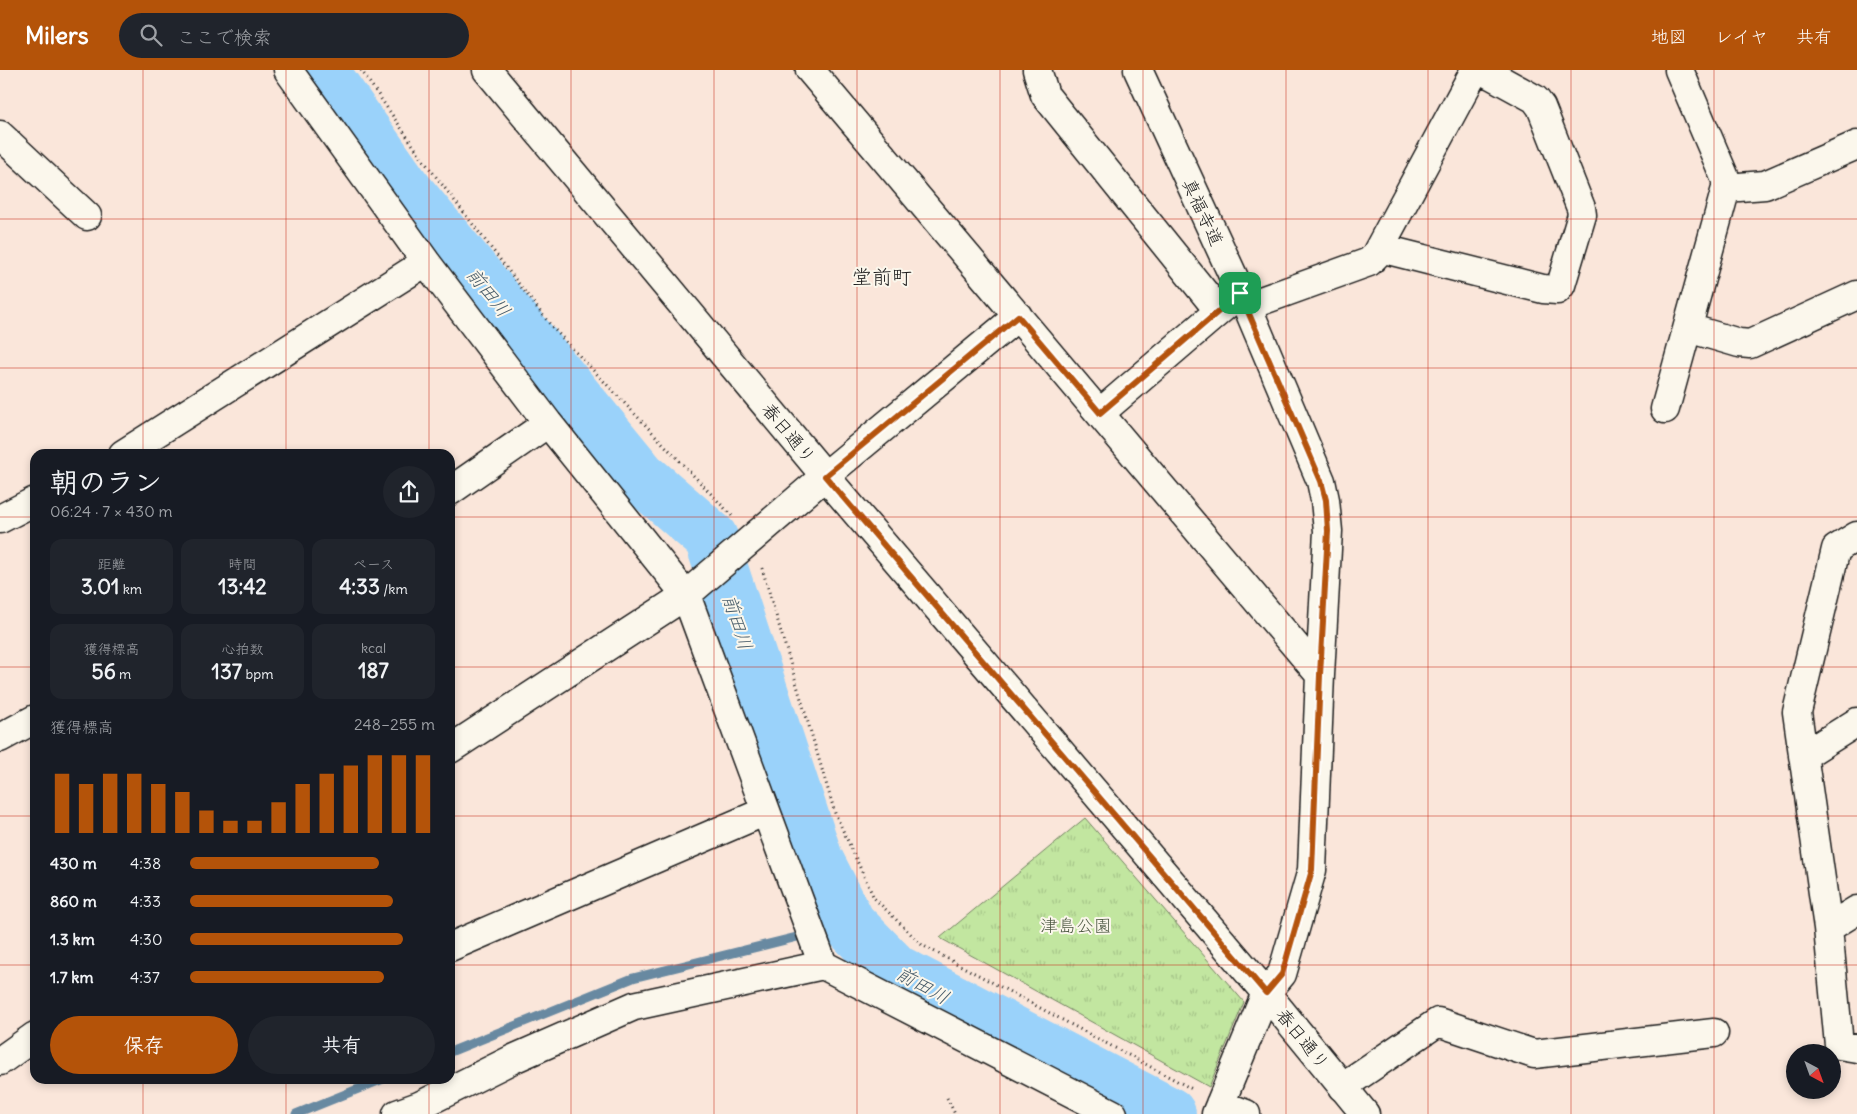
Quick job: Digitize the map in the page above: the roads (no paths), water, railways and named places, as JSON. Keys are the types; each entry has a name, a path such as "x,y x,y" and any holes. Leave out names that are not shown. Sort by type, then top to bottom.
{"street":[{"path":"288,70 426,262 548,423 686,595 823,965"},
{"name":"春日通り","path":"487,70 825,476 1266,993 1365,1114"},
{"path":"810,70 1320,675"},
{"path":"1037,70 1045,95 1219,311"},
{"name":"真福寺道","path":"1138,70 1243,300 1321,481 1326,500 1328,531 1312,870 1282,974 1266,993 1218,1109"},
{"path":"1100,413 1219,311 1243,300 1369,262 1380,248 1475,70"},
{"path":"1380,248 1543,290 1557,290 1561,285 1582,215 1581,208 1541,107 1535,99 1482,70"},
{"path":"1665,409 1726,188 1726,180 1679,70"},
{"path":"0,135 87,216"},
{"path":"1726,188 1765,185 1857,145"},
{"path":"131,449 426,262"},
{"path":"1688,328 1740,343 1750,344 1857,295"},
{"path":"455,746 686,595 825,476 1018,316"},
{"path":"455,488 548,423"},
{"path":"0,519 30,504"},
{"path":"1857,536 1836,549 1797,712 1828,928 1839,1045 1857,1048"},
{"path":"0,738 30,722"},
{"path":"1803,756 1857,722"},
{"path":"455,945 766,811"},
{"path":"1828,928 1857,910"},
{"path":"397,1114 419,1106 513,1059 634,1006 823,965 1113,1114"},
{"path":"1342,1087 1438,1022 1534,1054 1714,1032"},
{"path":"0,1061 30,1040"},
{"path":"1218,1109 1246,1114"}],"waterway":[{"name":"前田川","path":"321,70 404,188 640,476 711,538 816,859 849,924 895,971 1169,1114"},
{"path":"455,1050 633,978 849,924"},
{"path":"296,1114 371,1084"}],"district":[{"name":"堂前町","path":"882,276"}],"park label":[{"name":"津島公園","path":"1076,925"}]}
